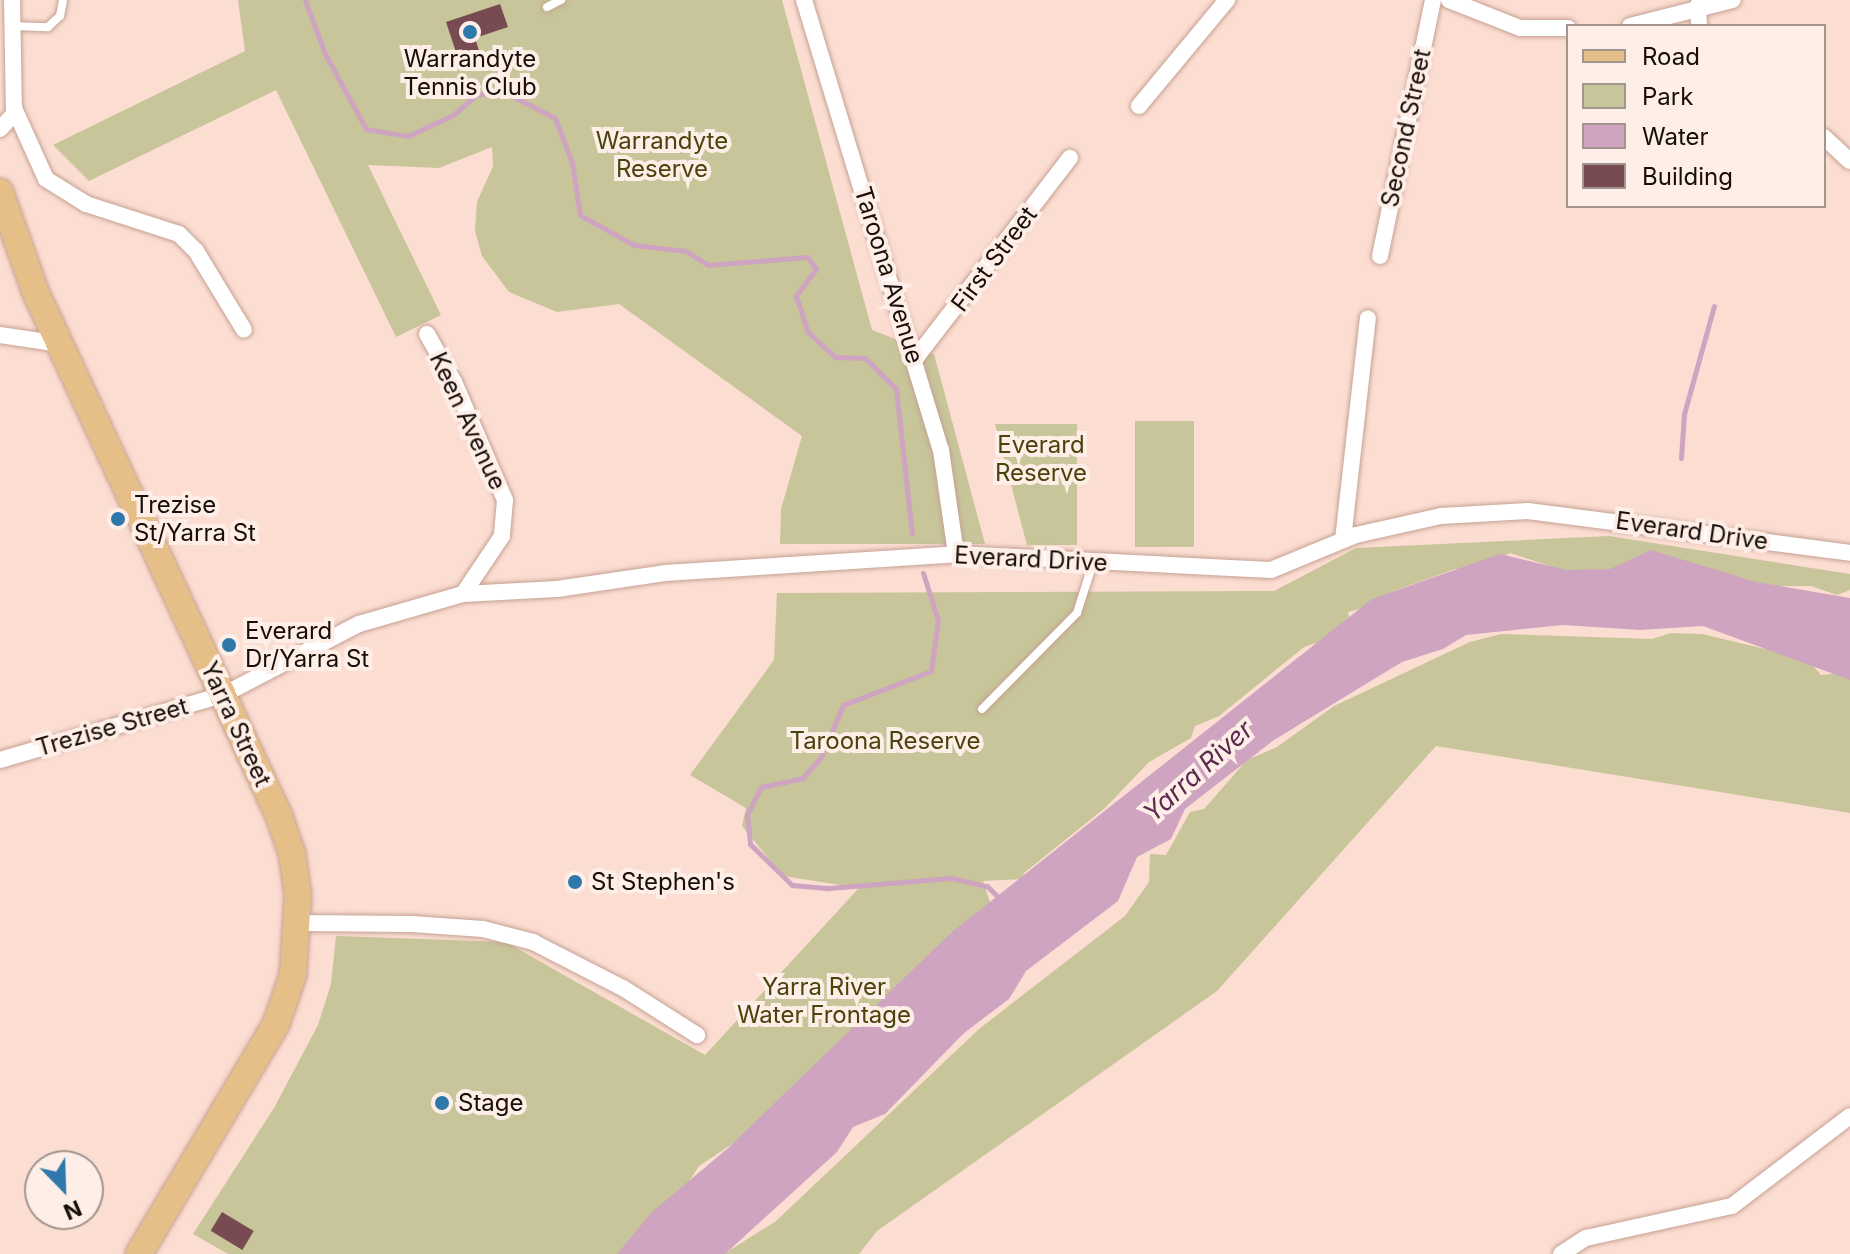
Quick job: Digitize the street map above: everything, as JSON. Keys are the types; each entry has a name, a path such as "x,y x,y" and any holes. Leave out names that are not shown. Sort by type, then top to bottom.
{"main road":[{"name":"Yarra Street","path":"0,192 60,344 223,695 292,853 297,923 293,975 276,1024 139,1254"}],"street":[{"path":"0,129 12,121 7,110 12,0"},
{"name":"Taroona Avenue","path":"804,0 941,450 956,554"},
{"path":"1139,106 1227,0"},
{"name":"Second Street","path":"1380,256 1433,0"},
{"path":"1449,0 1520,28 1566,28"},
{"path":"1636,24 1698,5 1733,0"},
{"path":"1698,5 1699,24"},
{"path":"7,110 46,179 86,204 179,234 196,251 244,330"},
{"path":"1826,139 1850,161"},
{"name":"First Street","path":"915,359 1070,158"},
{"path":"1343,540 1368,318"},
{"name":"Keen Avenue","path":"427,334 454,382 505,500 502,536 463,594"},
{"path":"0,335 60,344"},
{"name":"Everard Drive","path":"223,695 359,624 463,594 956,554 1271,570 1343,540 1441,516 1528,511 1850,553"},
{"name":"Trezise Street","path":"0,760 223,695"},
{"path":"297,923 483,929 533,942 623,988 697,1035"},
{"path":"1561,1254 1586,1238 1732,1206 1850,1116"}],"lane":[{"path":"12,26 48,27 60,16 63,0"},
{"path":"547,7 561,0"},
{"path":"982,709 1077,613 1093,563"}],"green space":[{"name":"Warrandyte Reserve","path":"238,0 782,0 872,330 934,354 985,544 780,544 781,509 802,436 619,304 557,312 509,292 482,256 475,231 477,202 493,166 492,147 439,168 368,165 441,315 396,337 276,90 89,181 53,145 245,51"},
{"name":"Everard Reserve","path":"1135,421 1194,421 1194,547 1135,547"},
{"name":"Everard Reserve","path":"995,424 1077,424 1077,545 1027,545"},
{"path":"1609,536 1850,574 1850,590 1837,595 1811,586 1753,586 1642,555 1612,569 1566,571 1510,553 1473,570 1455,569 1394,591 1370,606 1348,612 1349,617 1321,641 1304,647 1219,716 1195,726 1191,738 1149,762 1105,808 1024,873 1022,879 983,881 990,902 747,1134 699,1166 642,1254 228,1254 193,1234 274,1108 318,1025 331,984 336,936 506,942 705,1055 859,888 783,876 742,826 746,808 690,775 774,660 777,593 1274,591 1356,548"},
{"path":"1671,633 1702,634 1807,659 1821,675 1850,672 1850,813 1436,746 1217,991 877,1231 859,1254 724,1254 776,1221 979,1029 1125,916 1149,882 1150,854 1166,855 1190,812 1204,809 1247,760 1277,747 1334,706 1470,642 1501,634 1652,639"}],"water":[{"name":"Yarra River","path":"1651,550 1756,582 1850,598 1850,680 1703,626 1640,630 1563,625 1466,635 1443,649 1402,662 1274,740 1185,809 1171,839 1137,857 1118,901 1026,971 1009,999 964,1033 885,1114 853,1127 837,1152 725,1254 617,1254 652,1212 727,1149 952,932 1372,599 1500,554 1567,570 1610,569"}],"building":[{"name":"Warrandyte Tennis Club","path":"500,4 508,27 475,38 480,54 459,61 446,22"},
{"path":"222,1212 254,1231 242,1250 211,1231"}],"waterway":[{"path":"305,0 325,54 366,129 408,136 453,115 476,95 502,91 555,118 572,163 580,215 634,245 686,251 708,265 807,257 816,269 796,296 808,332 835,357 865,358 896,389 912,533"},
{"path":"1681,458 1684,414 1714,306"},
{"path":"923,573 938,620 931,671 843,705 821,757 803,778 761,787 747,815 750,844 792,885 829,888 951,878 987,886 1002,901"}],"place":[{"name":"Warrandyte Tennis Club","path":"470,32"},
{"name":"Trezise St/Yarra St","path":"118,519"},
{"name":"Everard Dr/Yarra St","path":"229,645"},
{"name":"St Stephen's","path":"575,882"},
{"name":"Stage","path":"442,1103"}],"park label":[{"name":"Taroona Reserve","path":"885,741"},
{"name":"Yarra River Water Frontage","path":"824,1001"}]}
